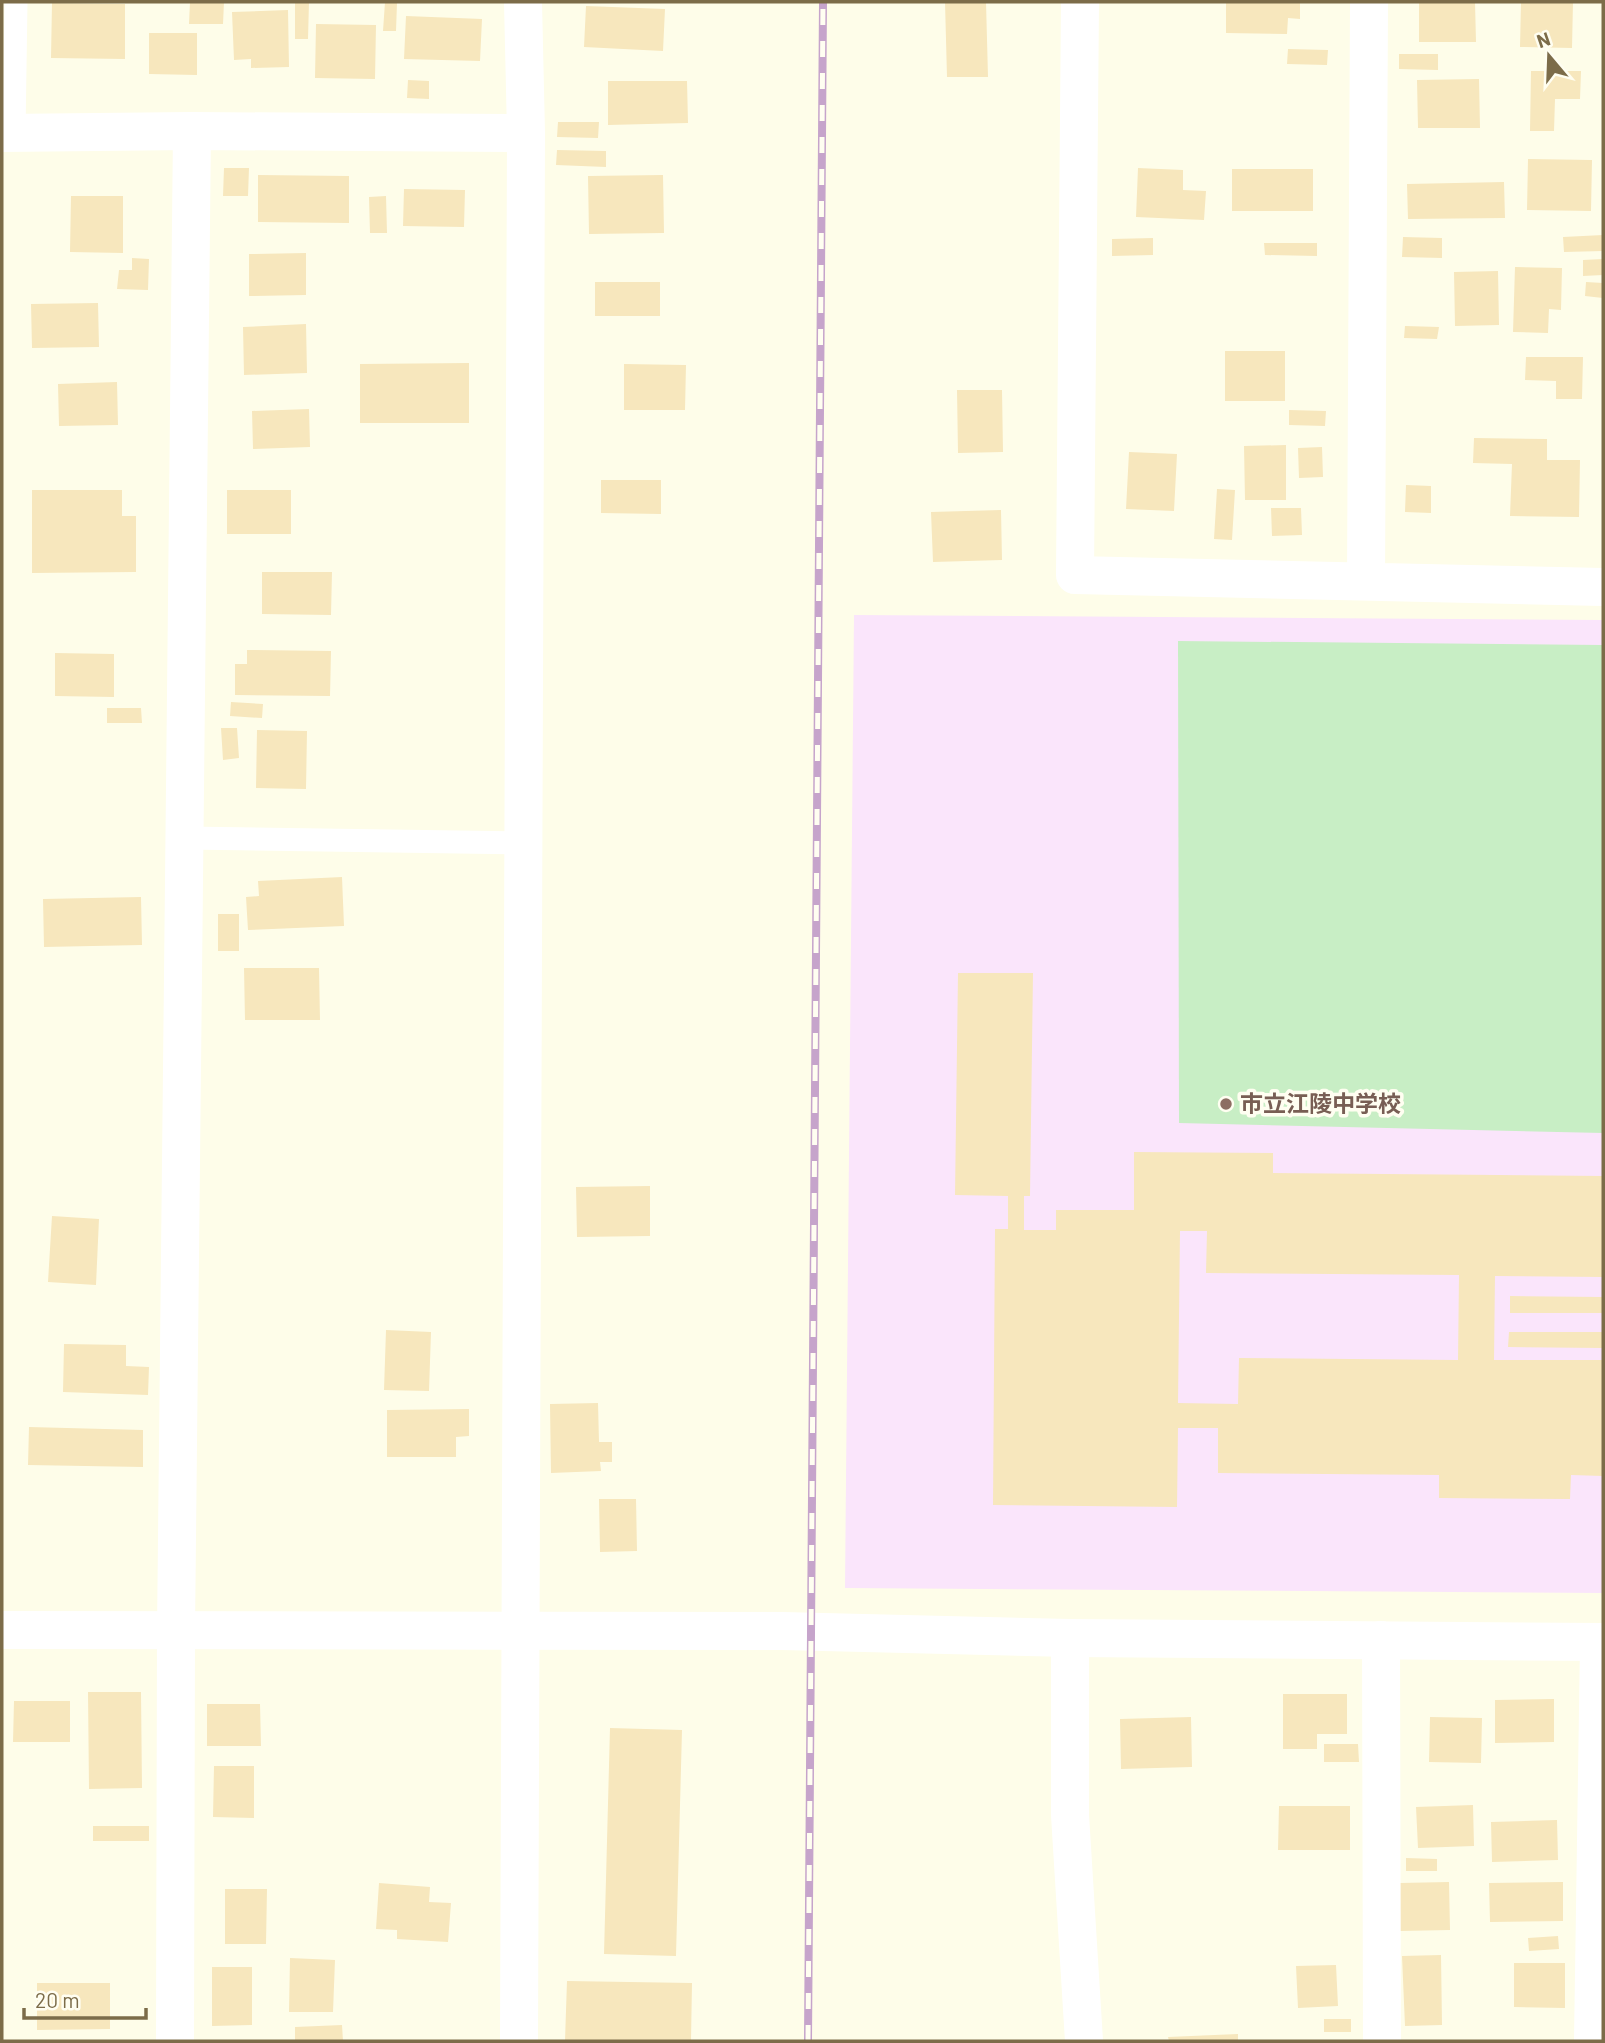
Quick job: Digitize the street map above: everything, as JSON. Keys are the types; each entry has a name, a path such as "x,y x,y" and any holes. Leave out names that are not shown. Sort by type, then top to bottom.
{"street":[{"path":"519,2041 526,843 526,133 523,2"},
{"path":"1080,2 1075,575 1603,587"},
{"path":"1366,581 1369,2"},
{"path":"175,2041 176,1631 192,131"},
{"path":"8,133 526,133"},
{"path":"2,1630 782,1632 1070,1638 1601,1642 1593,2041"},
{"path":"1070,1638 1070,1815 1084,2041"},
{"path":"1381,1640 1382,2041"}],"lane":[{"path":"8,133 16,2"},
{"path":"185,838 526,843"}],"shaded area":[{"name":"市立江陵中学校","path":"854,615 1603,620 1603,1593 845,1588"}],"green space":[{"path":"1178,641 1603,645 1603,1133 1179,1123"}],"building":[{"path":"190,2 224,2 223,24 189,24"},
{"path":"295,2 309,2 308,39 295,39"},
{"path":"385,2 397,3 396,31 383,31"},
{"path":"945,2 986,2 988,77 947,77"},
{"path":"1226,2 1300,2 1300,19 1288,18 1287,34 1226,33"},
{"path":"1419,2 1475,2 1476,42 1419,42"},
{"path":"1521,2 1573,2 1572,48 1520,47"},
{"path":"52,3 125,4 125,59 51,58"},
{"path":"586,6 665,9 663,51 584,47"},
{"path":"288,10 289,67 251,68 251,59 234,60 232,12"},
{"path":"406,16 482,19 480,61 404,59"},
{"path":"316,24 376,25 375,79 315,78"},
{"path":"149,33 197,33 197,75 149,74"},
{"path":"1288,49 1328,50 1327,65 1287,64"},
{"path":"1399,54 1438,54 1438,70 1399,69"},
{"path":"1531,71 1581,71 1580,99 1555,99 1554,131 1530,131"},
{"path":"1479,79 1480,128 1418,128 1417,80"},
{"path":"408,80 429,81 429,99 407,98"},
{"path":"608,81 687,81 688,123 608,125"},
{"path":"558,122 599,122 598,138 557,137"},
{"path":"557,150 606,151 606,167 556,165"},
{"path":"1528,159 1592,160 1591,211 1527,210"},
{"path":"224,168 249,168 248,196 223,196"},
{"path":"1138,168 1183,170 1183,190 1206,191 1204,220 1136,217"},
{"path":"1232,169 1313,169 1313,211 1232,211"},
{"path":"258,175 349,176 349,223 258,222"},
{"path":"663,175 664,233 589,234 588,176"},
{"path":"1504,182 1505,218 1408,219 1407,184"},
{"path":"404,189 465,190 464,227 403,226"},
{"path":"71,196 123,196 123,253 70,252"},
{"path":"386,196 387,233 370,233 369,197"},
{"path":"1603,235 1603,251 1564,252 1563,237"},
{"path":"1403,237 1442,238 1442,258 1402,257"},
{"path":"1153,238 1153,255 1112,256 1112,239"},
{"path":"1264,243 1317,243 1317,256 1265,255"},
{"path":"306,253 306,295 249,296 249,254"},
{"path":"132,258 149,259 148,290 117,289 119,270 132,270"},
{"path":"1603,259 1603,275 1583,276 1583,260"},
{"path":"1515,267 1562,268 1561,310 1549,309 1548,333 1513,332"},
{"path":"1498,271 1499,325 1455,326 1454,272"},
{"path":"595,282 660,282 660,316 595,316"},
{"path":"1586,282 1603,283 1603,298 1585,296"},
{"path":"98,303 99,347 32,348 31,304"},
{"path":"306,324 307,373 244,375 243,327"},
{"path":"1405,326 1439,327 1437,339 1404,338"},
{"path":"1225,351 1285,351 1285,401 1225,401"},
{"path":"1526,357 1583,357 1582,399 1556,399 1556,381 1525,380"},
{"path":"469,363 469,423 360,423 360,364"},
{"path":"624,364 686,365 685,410 624,410"},
{"path":"117,382 118,425 59,426 58,384"},
{"path":"957,390 1002,390 1003,452 958,453"},
{"path":"309,409 310,447 253,449 252,411"},
{"path":"1289,410 1326,411 1325,426 1289,425"},
{"path":"1474,438 1547,439 1547,460 1580,460 1579,517 1510,516 1512,464 1473,463"},
{"path":"1286,445 1286,500 1245,500 1244,446"},
{"path":"1322,447 1323,477 1299,478 1298,448"},
{"path":"1129,452 1177,454 1174,511 1126,509"},
{"path":"601,480 661,480 661,514 601,513"},
{"path":"1406,485 1431,486 1431,513 1405,512"},
{"path":"1217,489 1235,490 1232,540 1214,539"},
{"path":"32,490 122,490 122,516 136,516 136,572 32,573"},
{"path":"227,490 291,490 291,534 227,534"},
{"path":"1271,508 1301,508 1302,535 1272,536"},
{"path":"1001,510 1002,560 933,562 931,512"},
{"path":"262,572 332,572 331,615 262,614"},
{"path":"247,650 331,651 330,696 235,695 235,664 247,664"},
{"path":"55,653 114,654 114,697 55,696"},
{"path":"231,702 263,704 262,718 230,716"},
{"path":"107,708 141,708 142,723 107,723"},
{"path":"221,728 237,728 239,758 223,760"},
{"path":"257,730 307,731 306,789 256,788"},
{"path":"342,877 344,926 248,930 246,897 259,896 258,881"},
{"path":"141,897 142,945 44,947 43,899"},
{"path":"218,914 239,914 239,951 218,951"},
{"path":"244,968 319,968 320,1020 245,1020"},
{"path":"958,973 1033,973 1030,1196 1024,1196 1024,1230 1056,1230 1056,1210 1134,1210 1134,1152 1273,1153 1273,1173 1603,1176 1603,1277 1495,1276 1494,1360 1603,1360 1603,1476 1571,1475 1570,1499 1439,1498 1439,1475 1218,1473 1218,1428 1178,1428 1177,1507 993,1505 995,1229 1008,1229 1008,1196 955,1195","holes":["1180,1231 1207,1231 1206,1273 1459,1275 1458,1360 1239,1358 1238,1404 1178,1403"]},
{"path":"650,1186 650,1236 577,1237 576,1187"},
{"path":"52,1216 99,1219 96,1285 48,1282"},
{"path":"1510,1296 1603,1297 1603,1313 1510,1313"},
{"path":"386,1330 431,1332 429,1391 384,1390"},
{"path":"1509,1332 1603,1332 1603,1348 1508,1347"},
{"path":"64,1344 126,1345 126,1366 149,1367 148,1395 63,1392"},
{"path":"598,1403 599,1442 612,1442 612,1462 600,1462 601,1471 551,1473 550,1404"},
{"path":"469,1409 469,1436 456,1437 456,1457 387,1457 387,1410"},
{"path":"29,1427 143,1430 143,1467 28,1465"},
{"path":"599,1499 636,1499 637,1551 600,1552"},
{"path":"88,1692 141,1692 142,1788 89,1789"},
{"path":"1283,1694 1347,1694 1347,1734 1317,1734 1317,1749 1283,1749"},
{"path":"1554,1699 1554,1742 1495,1743 1495,1700"},
{"path":"14,1701 70,1701 70,1742 13,1742"},
{"path":"207,1704 260,1704 261,1746 207,1746"},
{"path":"1191,1717 1192,1767 1121,1769 1120,1719"},
{"path":"1430,1717 1482,1718 1481,1763 1429,1762"},
{"path":"610,1728 682,1730 676,1956 604,1954"},
{"path":"1324,1744 1358,1744 1359,1762 1324,1762"},
{"path":"214,1766 254,1766 254,1818 213,1817"},
{"path":"1473,1805 1474,1846 1418,1848 1416,1807"},
{"path":"1279,1806 1350,1806 1350,1850 1278,1850"},
{"path":"1557,1820 1558,1860 1492,1862 1491,1822"},
{"path":"93,1826 149,1826 149,1841 93,1841"},
{"path":"1406,1858 1437,1859 1437,1871 1406,1871"},
{"path":"1449,1882 1450,1930 1400,1931 1400,1883"},
{"path":"1563,1882 1563,1921 1490,1922 1489,1883"},
{"path":"379,1883 430,1887 429,1902 451,1903 448,1942 397,1939 397,1930 376,1929"},
{"path":"225,1889 267,1889 266,1944 225,1944"},
{"path":"1558,1936 1559,1949 1529,1951 1528,1938"},
{"path":"1441,1955 1442,2025 1405,2026 1402,1956"},
{"path":"290,1958 335,1960 333,2012 289,2012"},
{"path":"1514,1963 1565,1963 1565,2008 1514,2007"},
{"path":"1336,1965 1338,2006 1298,2008 1296,1966"},
{"path":"212,1967 252,1967 252,2025 212,2026"},
{"path":"567,1981 692,1983 691,2041 565,2041"},
{"path":"37,1983 110,1983 110,2029 37,2030"},
{"path":"1324,2019 1351,2019 1351,2032 1324,2032"},
{"path":"342,2025 343,2041 295,2041 295,2027"},
{"path":"1238,2034 1238,2041 1169,2041 1168,2037"}],"railway":[{"path":"808,2041 823,2"}],"place":[{"name":"市立江陵中学校","path":"1226,1104"}]}
